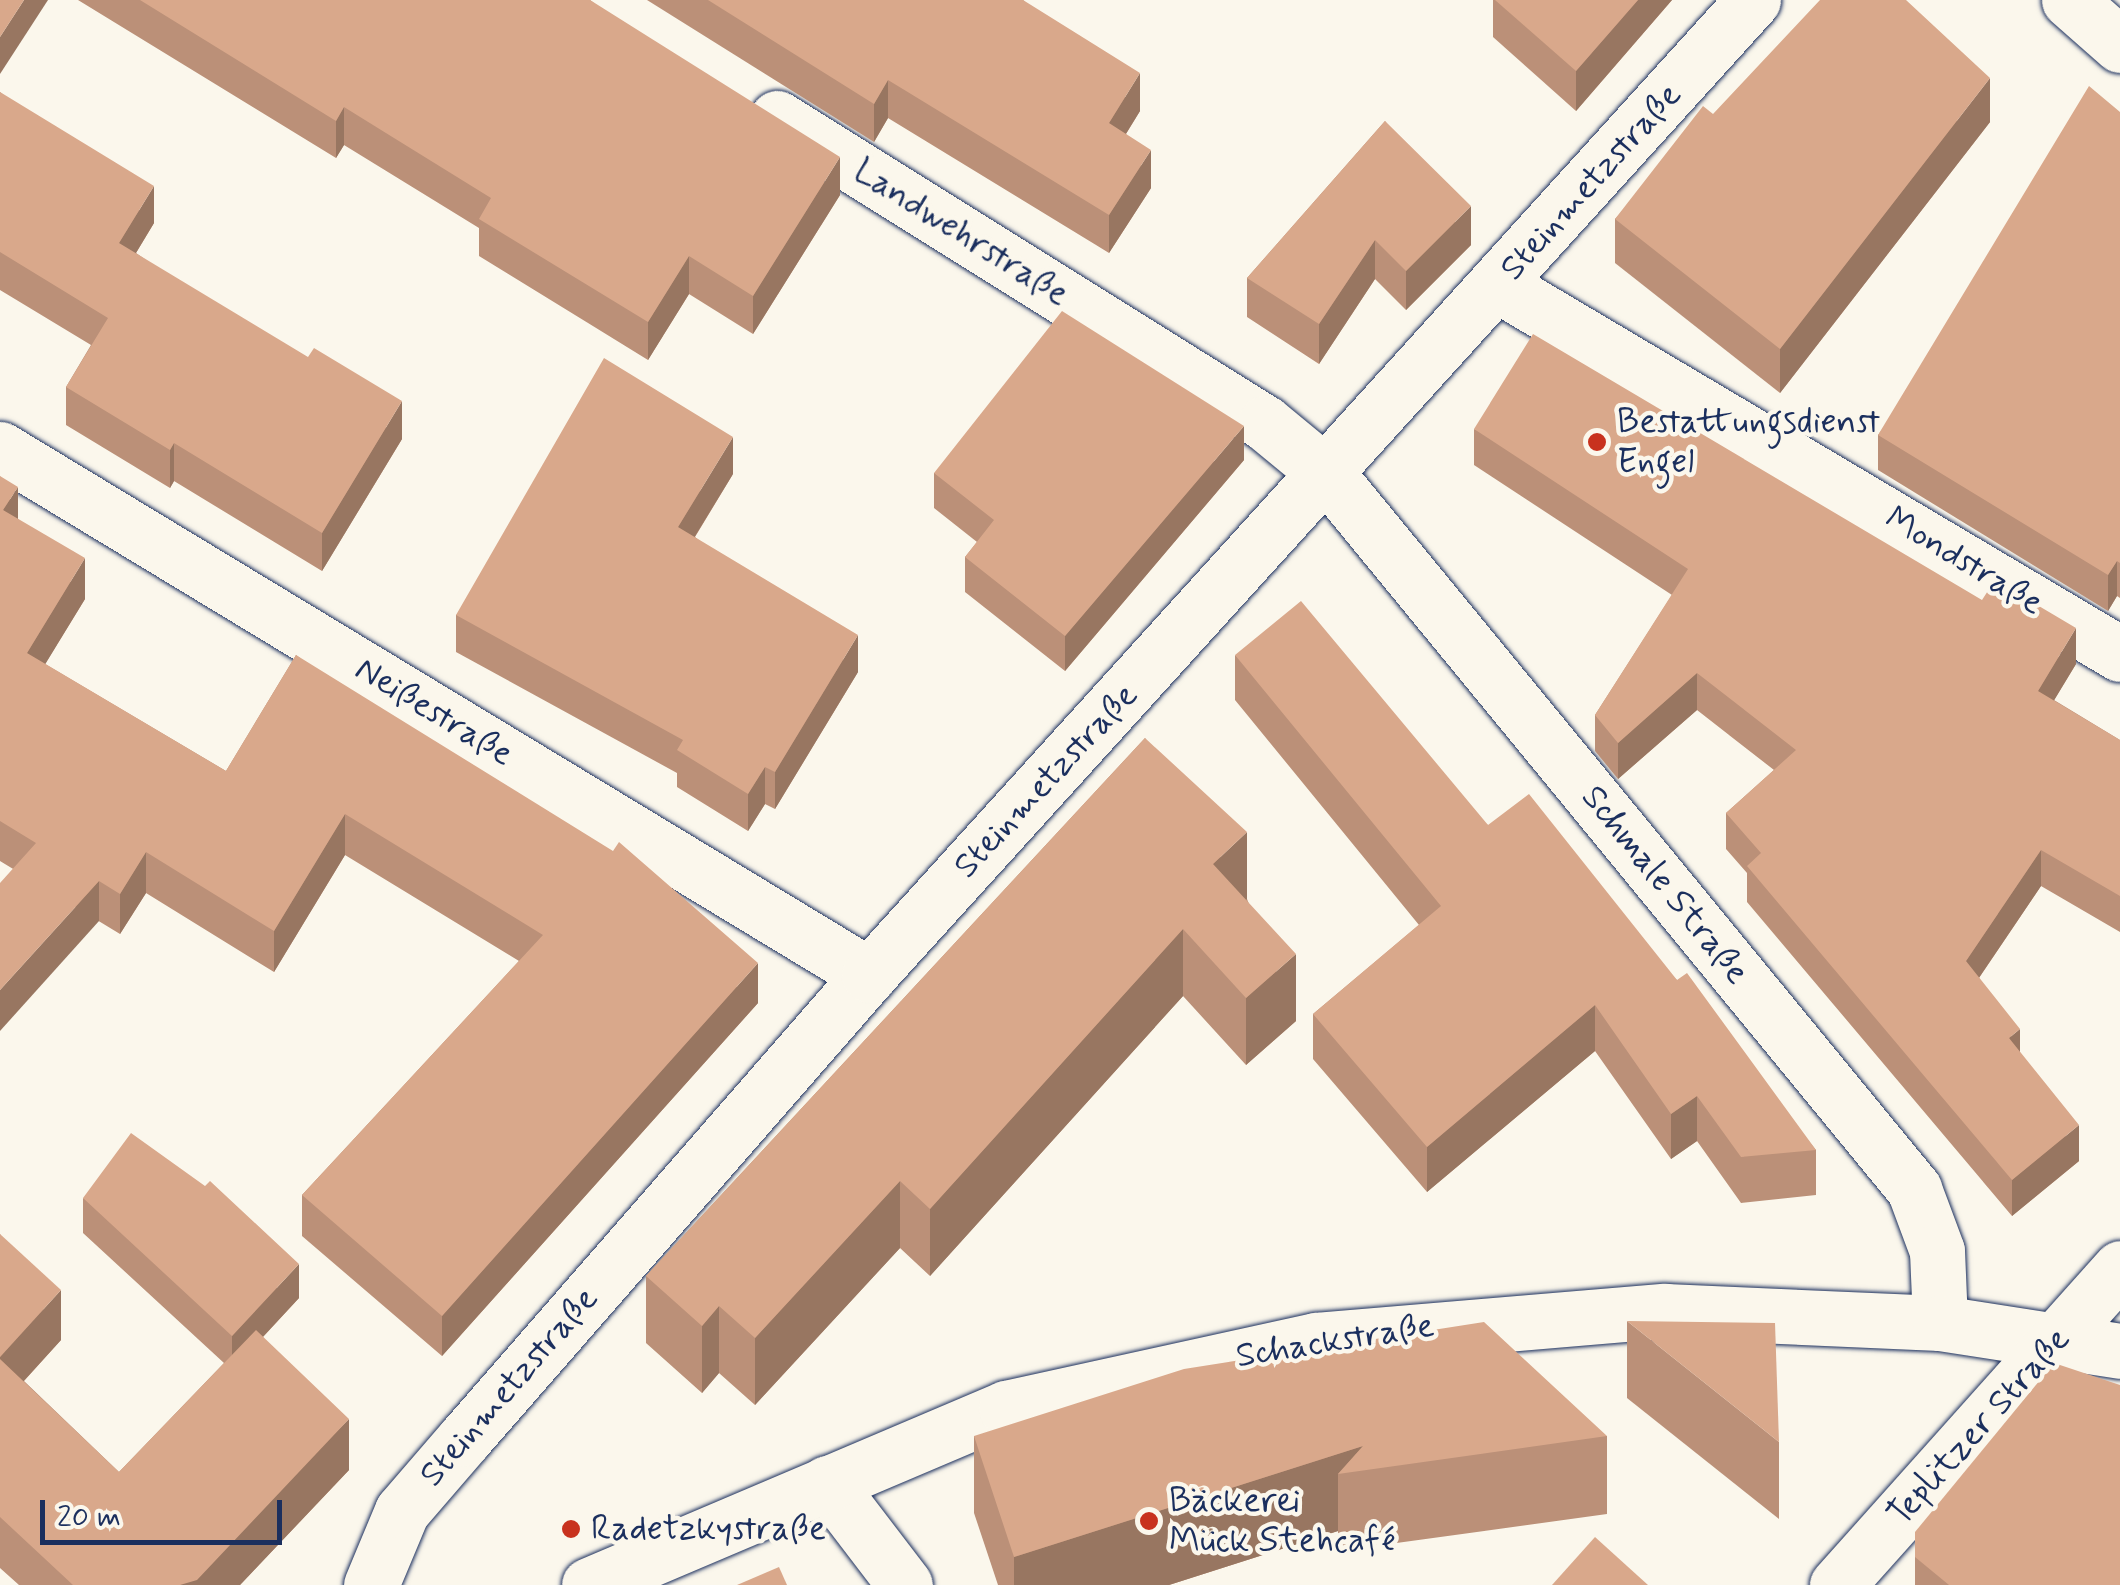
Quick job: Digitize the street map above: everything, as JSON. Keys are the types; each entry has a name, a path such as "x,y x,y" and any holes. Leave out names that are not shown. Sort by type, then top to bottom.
{"street":[{"name":"Steinmetzstraße","path":"372,1585 402,1511 869,975 1328,475 1753,0"},
{"path":"2070,0 2120,45"},
{"name":"Landwehrstraße","path":"738,94 1264,423 1328,475"},
{"name":"Mondstraße","path":"1498,284 2120,654"},
{"name":"Neißestraße","path":"0,450 869,975"},
{"name":"Schmale Straße","path":"1328,475 1914,1189 1937,1251 1940,1323"},
{"name":"Teplitzer Straße","path":"1837,1585 2120,1268"},
{"name":"Schackstraße","path":"589,1585 1006,1408 1316,1340 1665,1310 1940,1323 2120,1351"},
{"path":"827,1483 904,1585"}],"building":[{"path":"0,0 24,0 0,37"},
{"path":"140,0 590,0 840,157 753,296 689,256 648,322 479,219 491,198 344,107 336,121"},
{"path":"708,0 1023,0 1140,73 1109,123 1151,150 1109,215 888,80 874,104"},
{"path":"1495,0 1638,0 1576,71"},
{"path":"1820,0 1906,0 1990,78 1780,349 1615,219 1703,106 1713,114"},
{"path":"2089,86 2120,112 2120,563 2117,561 2108,575 1878,435"},
{"path":"0,92 154,186 119,243 308,357 314,348 402,401 322,533 174,443 170,450 66,387 108,318 0,252"},
{"path":"1385,121 1471,206 1406,271 1375,240 1319,324 1247,278"},
{"path":"1062,311 1244,426 1065,636 965,557 994,520 934,473"},
{"path":"1533,334 1982,600 1995,580 2076,628 2038,691 2120,740 2120,896 2041,850 1966,961 2020,1029 2009,1038 2079,1125 2012,1180 1747,866 1761,853 1726,813 1796,750 1697,673 1618,743 1595,715 1688,569 1474,429"},
{"path":"604,358 733,437 678,527 858,635 775,772 765,767 748,794 677,750 683,740 456,615"},
{"path":"0,476 18,487 3,510 85,558 27,653 226,771 296,655 613,851 619,842 758,963 442,1316 302,1195 543,935 345,814 274,931 146,852 120,894 99,881 0,990 0,883 36,843 0,821"},
{"path":"1301,601 1488,825 1529,794 1677,980 1687,973 1816,1150 1741,1157 1697,1096 1671,1114 1595,1005 1427,1147 1313,1014 1441,906 1235,655"},
{"path":"1145,738 1247,832 1213,864 1296,954 1246,998 1183,929 930,1209 900,1181 755,1338 719,1306 702,1326 646,1276"},
{"path":"131,1133 205,1186 210,1181 299,1264 232,1336 83,1198"},
{"path":"0,1234 61,1290 0,1357"},
{"path":"1627,1321 1775,1323 1779,1442"},
{"path":"1484,1322 1607,1436 1338,1474 1363,1446 1014,1557 974,1436 1184,1369"},
{"path":"256,1330 349,1419 197,1580 180,1585 73,1585 0,1517 0,1359 119,1472"},
{"path":"2054,1363 2120,1385 2120,1585 1949,1585 1915,1557 1915,1532"},
{"path":"1595,1537 1648,1585 1552,1585"},
{"path":"779,1567 787,1585 737,1585"}],"place":[{"name":"Bestattungsdienst Engel","path":"1597,442"},
{"name":"Bäckerei Mück Stehcafé","path":"1149,1521"},
{"name":"Radetzkystraße","path":"571,1529"}]}
